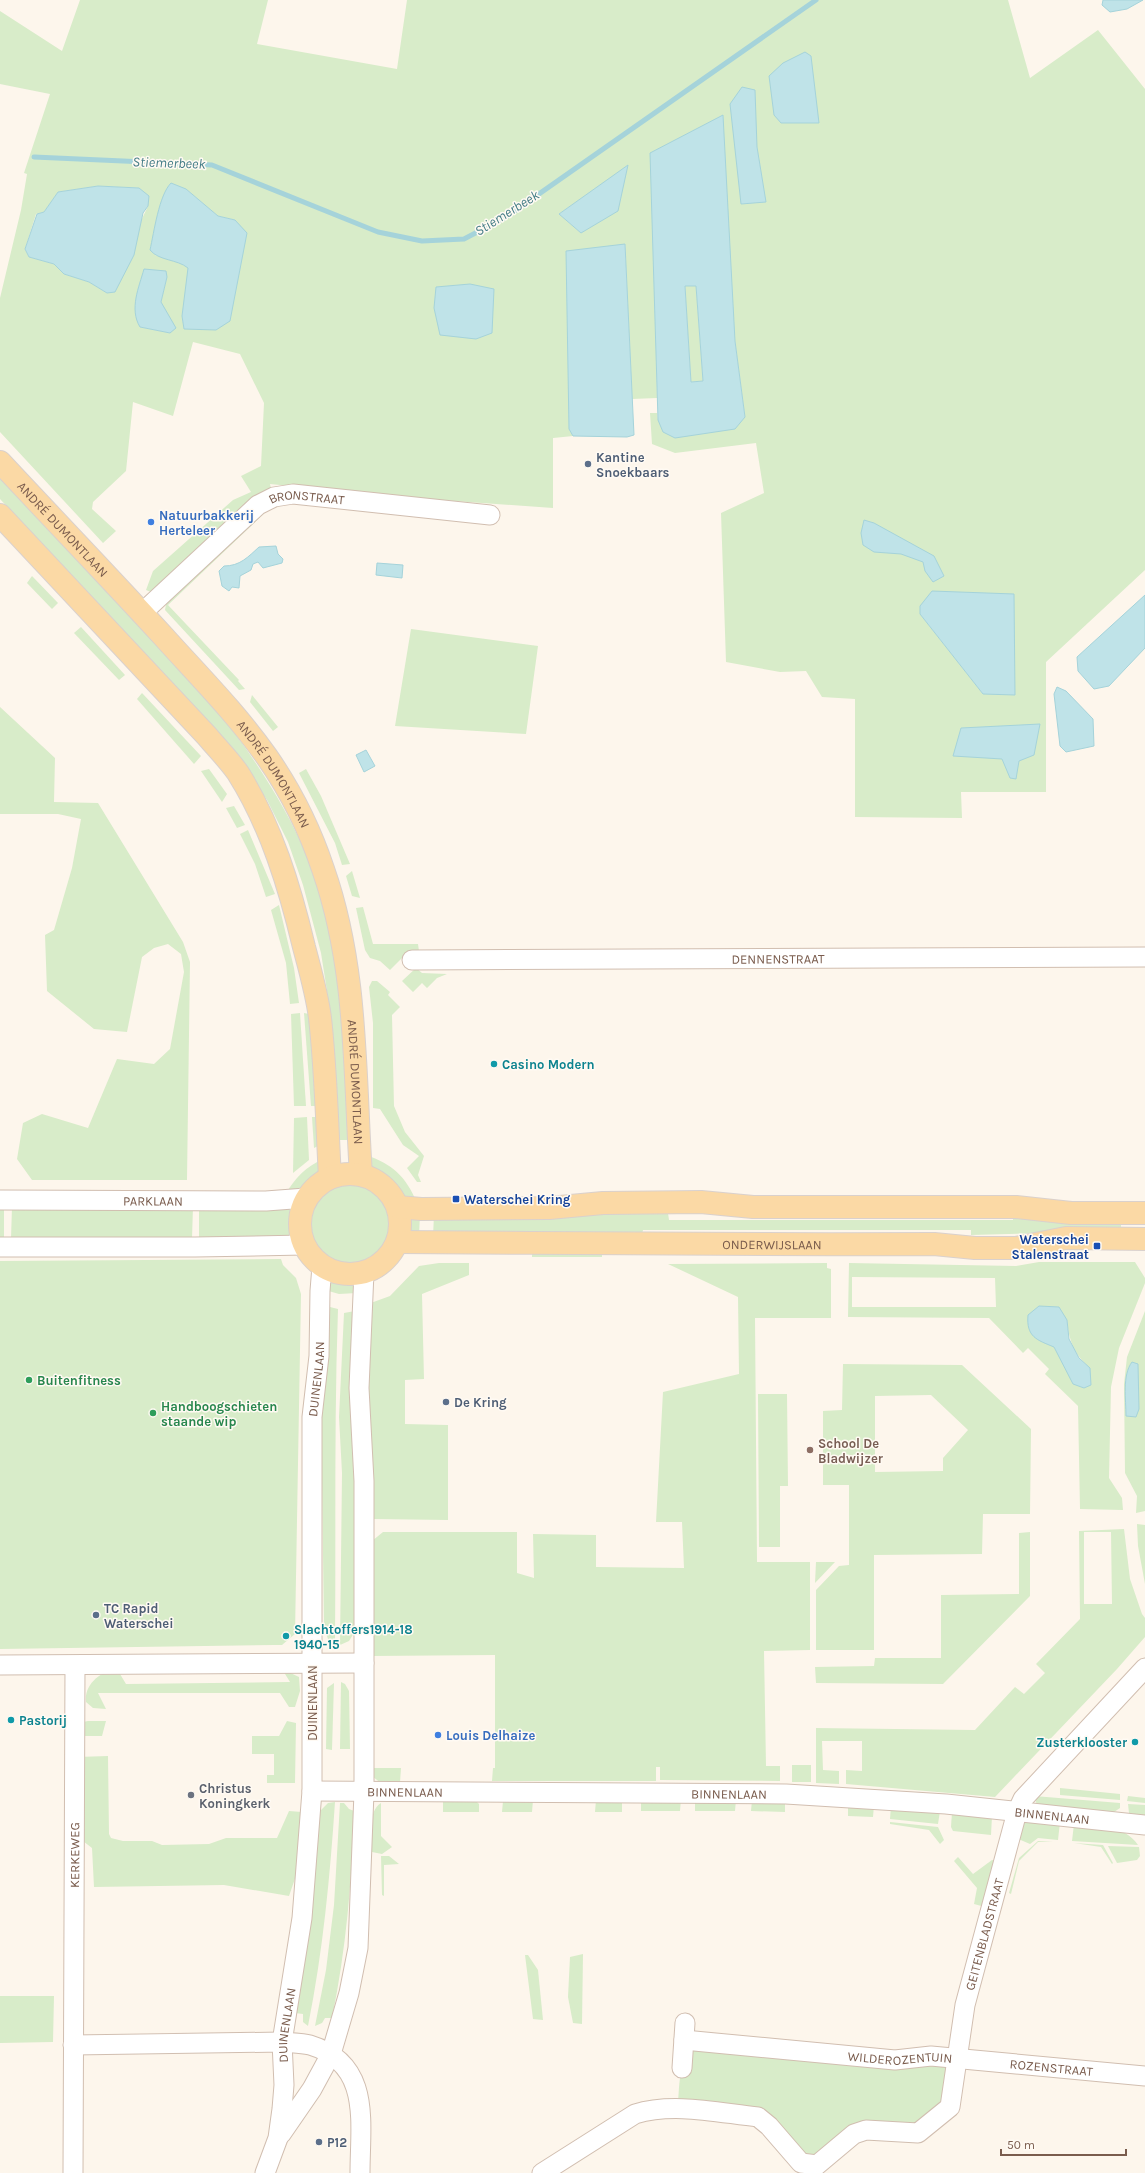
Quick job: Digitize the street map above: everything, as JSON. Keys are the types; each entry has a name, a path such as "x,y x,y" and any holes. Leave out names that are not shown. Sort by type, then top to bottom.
{"main road":[{"name":"ANDRÉ DUMONTLAAN","path":"0,462 227,706 267,757 297,809 323,868 335,908 353,1011 361,1175"},
{"path":"0,516 207,736 237,772 254,801 279,862 298,921 311,972 319,1016 324,1060 330,1178"},
{"path":"345,1174 361,1175 377,1181 390,1192 398,1207 401,1224 397,1242 384,1261 364,1272 349,1274 335,1272 322,1266 312,1257 304,1245 300,1230 301,1214 306,1198 317,1186 330,1178 345,1174"},
{"path":"398,1207 421,1209 549,1208 603,1203 701,1202 753,1207 1016,1207 1071,1213 1145,1213"},
{"name":"ONDERWIJSLAAN","path":"397,1242 934,1244 975,1248 1016,1248 1066,1238 1145,1239"}],"street":[{"name":"BRONSTRAAT","path":"142,613 258,504 274,497 293,494 490,515"},
{"name":"DENNENSTRAAT","path":"412,960 1145,957"},
{"name":"PARKLAAN","path":"0,1200 266,1201 306,1198"},
{"path":"0,1246 304,1245"},
{"name":"DUINENLAAN","path":"265,2173 278,2138 284,2085 282,2042 302,1918 312,1791 312,1417 319,1356 322,1266"},
{"name":"DUINENLAAN","path":"278,2138 312,2089 331,2054 349,1993 358,1948 364,1792 364,1481 359,1388 364,1272"},
{"path":"0,1665 74,1666 364,1663"},
{"name":"KERKEWEG","path":"73,2173 74,1666"},
{"name":"GEITENBLADSTRAAT","path":"958,2058 967,1998 1017,1812 1023,1799 1145,1668"},
{"name":"BINNENLAAN","path":"312,1791 786,1794 946,1804 1145,1825"},
{"name":"WILDEROZENTUIN","path":"542,2173 635,2114 650,2109 668,2108 758,2117 769,2126 808,2169 817,2165 854,2134 866,2130 918,2133 950,2107 958,2058 931,2056 895,2060 685,2032 682,2068"},
{"path":"73,2045 282,2042 309,2045 331,2054 352,2076 360,2100 360,2173"},
{"name":"ROZENSTRAAT","path":"958,2058 1145,2076"}],"green space":[{"path":"80,0 268,0 257,44 397,69 407,0 1008,0 1030,78 1098,30 1145,89 1145,570 1046,662 1046,792 961,792 962,818 855,817 855,699 822,697 806,671 780,672 726,662 721,513 764,493 756,443 675,453 652,444 650,413 657,413 658,420 745,417 735,341 654,151 657,398 632,399 625,244 569,429 573,436 553,438 553,508 398,497 270,484 271,488 262,493 151,592 146,590 153,571 233,500 251,492 241,476 261,466 264,403 240,354 193,342 173,416 133,402 126,471 93,502 92,509 116,531 103,543 0,432 0,298 21,210 27,174 24,173 50,94 0,84 0,11 62,51","holes":["757,147 765,201 741,203","628,166 581,233 559,214","98,186 139,188 148,206 107,293 89,282 64,274 54,264 29,257 25,249 36,214 44,212 58,192","186,189 218,216 235,220 184,329 182,316 189,268 183,263 155,255","167,277 161,302 170,333 140,327","920,614 1015,694 983,694"]},
{"path":"685,286 696,286 703,381 691,382"},
{"path":"0,477 219,712 257,764 290,820 308,859 320,893 336,962 345,1033 353,1140 338,1140 327,991 321,953 303,885 288,842 267,800 240,759 211,725 0,499"},
{"path":"268,503 273,505 168,605 239,680 238,681 245,689 239,690 165,610 167,599"},
{"path":"32,576 58,603 52,609 27,583"},
{"path":"81,627 125,675 119,680 74,633"},
{"path":"411,629 538,646 526,734 395,726"},
{"path":"142,693 201,756 194,764 137,699"},
{"path":"252,695 278,727 273,731 250,702"},
{"path":"0,707 55,758 54,802 98,803 183,942 190,962 187,1180 32,1180 17,1159 23,1123 42,1114 88,1128 117,1059 154,1064 170,1049 184,972 181,954 168,944 154,948 142,957 127,1032 94,1029 47,991 45,935 54,930 72,868 81,819 58,814 0,814"},
{"path":"209,769 227,794 222,802 201,771"},
{"path":"306,769 321,796 350,864 342,865 335,843 299,773"},
{"path":"234,806 245,825 237,828 226,808"},
{"path":"248,830 275,894 266,897 255,864 240,834"},
{"path":"352,871 360,898 352,896 346,876"},
{"path":"279,905 294,968 299,1003 290,1004 286,963 271,910"},
{"path":"363,907 373,944 418,944 419,951 407,953 390,970 380,961 370,958 365,950 356,908"},
{"path":"416,968 422,973 447,974 437,978 427,988 422,983 413,992 402,981"},
{"path":"372,981 377,981 390,992 388,995 400,1007 392,1015 394,1106 405,1132 424,1156 418,1175 421,1182 417,1182 407,1168 419,1156 403,1145 380,1109 373,1108 373,1023 369,987"},
{"path":"300,1013 306,1106 294,1106 291,1014"},
{"path":"304,1013 314,1015 316,1106 311,1106"},
{"path":"307,1117 309,1160 293,1173 294,1118"},
{"path":"312,1117 318,1117 324,1143 314,1148"},
{"path":"366,1155 383,1162 397,1172 408,1185 417,1203 405,1200 400,1196 388,1181 369,1166"},
{"path":"324,1159 315,1178 310,1183 299,1190 285,1195 293,1183 306,1169"},
{"path":"342,1185 358,1185 372,1191 383,1202 389,1216 389,1232 383,1246 372,1257 358,1263 342,1263 328,1257 317,1246 311,1232 311,1216 317,1202 328,1191"},
{"path":"0,1205 4,1206 4,1238 0,1241"},
{"path":"12,1206 193,1206 192,1239 11,1239"},
{"path":"199,1207 295,1208 293,1220 294,1241 199,1239"},
{"path":"668,1213 669,1220 1013,1220 1013,1214 1121,1218 1121,1231 971,1235 971,1230 643,1230 642,1234 433,1237 434,1214"},
{"path":"420,1214 419,1236 406,1234 406,1215"},
{"path":"602,1251 602,1257 532,1257 532,1252"},
{"path":"281,1259 283,1265 296,1278 301,1294 295,1634 282,1645 0,1649 0,1261"},
{"path":"1039,1262 1135,1262 1145,1278 1145,1283 1119,1348 1111,1387 1109,1478 1122,1498 1123,1510 1080,1509 1078,1406 1045,1374 1049,1369 1028,1348 1023,1353 989,1318 848,1317 849,1263 1016,1266","holes":["852,1277 995,1278 996,1307 852,1307","1067,1320 1073,1347 1084,1363 1090,1368 1064,1364 1054,1347"]},
{"path":"439,1263 469,1263 469,1275 422,1294 424,1379 405,1380 405,1424 448,1425 448,1520 373,1519 369,1431 368,1304 390,1296 419,1266"},
{"path":"827,1263 827,1268 831,1269 831,1318 755,1318 757,1562 810,1562 810,1650 764,1651 766,1766 780,1766 780,1781 660,1780 660,1767 656,1767 656,1781 492,1781 493,1768 495,1768 495,1655 371,1656 372,1541 383,1532 517,1532 517,1573 534,1578 533,1534 596,1535 596,1567 684,1568 682,1522 656,1522 663,1392 739,1374 738,1297 668,1264"},
{"path":"327,1276 355,1281 357,1293 339,1294 325,1290"},
{"path":"326,1306 338,1309 335,1645 329,1642 324,1627 321,1406"},
{"path":"355,1311 357,1628 349,1641 340,1645 342,1473 339,1417 344,1313"},
{"path":"1145,1311 1145,1511 1136,1513 1137,1496 1125,1473 1124,1384 1127,1357"},
{"path":"843,1364 962,1365 1031,1429 1030,1514 983,1514 982,1554 874,1555 874,1650 816,1650 816,1590 839,1566 849,1565 849,1485 823,1485 823,1411 842,1410","holes":["931,1395 968,1430 943,1458 943,1471 875,1472 875,1396"]},
{"path":"758,1394 787,1394 788,1486 780,1486 780,1547 759,1547"},
{"path":"1137,1524 1145,1525 1145,1584 1138,1546"},
{"path":"1124,1529 1130,1579 1142,1614 1145,1618 1145,1637 1117,1669 995,1797 846,1784 846,1770 862,1771 862,1741 822,1741 823,1770 839,1771 839,1784 816,1783 816,1728 975,1730 1015,1687 1024,1694 1045,1673 1036,1664 1080,1619 1079,1531","holes":["1084,1532 1111,1532 1112,1604 1084,1604"]},
{"path":"1030,1532 1030,1596 943,1684 816,1683 815,1667 874,1666 875,1658 941,1658 941,1595 1019,1594 1019,1533"},
{"path":"816,1562 835,1562 815,1583"},
{"path":"117,1669 126,1684 290,1682 282,1669 299,1677 300,1691 295,1707 289,1707 280,1693 98,1693 106,1709 93,1708 86,1702 86,1695 91,1684 105,1672"},
{"path":"341,1682 345,1684 349,1691 350,1749 340,1749"},
{"path":"334,1683 332,1750 326,1749 327,1688"},
{"path":"106,1721 102,1736 78,1736 83,1722"},
{"path":"287,1721 296,1723 295,1783 267,1783 267,1775 274,1775 274,1754 252,1754 252,1736 279,1736"},
{"path":"108,1756 109,1834 111,1838 123,1841 152,1841 162,1845 209,1844 226,1838 277,1838 289,1811 302,1812 299,1867 289,1896 224,1885 94,1887 92,1848 79,1838 77,1757"},
{"path":"792,1765 811,1765 811,1782 792,1782"},
{"path":"372,1768 401,1768 400,1783 381,1783 373,1777"},
{"path":"1060,1788 1120,1794 1120,1800 1060,1795"},
{"path":"1034,1796 1120,1803 1120,1808 1114,1812 1037,1805"},
{"path":"1128,1796 1145,1798 1145,1803 1127,1801"},
{"path":"681,1799 680,1811 641,1811 641,1800"},
{"path":"443,1800 475,1800 479,1804 479,1812 443,1812"},
{"path":"533,1800 532,1812 502,1812 503,1801"},
{"path":"596,1800 622,1800 622,1812 595,1812"},
{"path":"695,1800 736,1800 735,1811 695,1811"},
{"path":"752,1800 785,1800 785,1812 751,1811"},
{"path":"335,1802 325,1914 318,1970 308,2026 303,2022 303,2014 295,2013 318,1813 328,1803"},
{"path":"340,1803 344,1803 349,1809 354,1811 348,1915 332,2018 325,2018 322,2023 315,2026 326,1970 334,1905"},
{"path":"381,1803 381,1836 392,1847 382,1854 372,1852 371,1832 374,1812"},
{"path":"848,1803 874,1805 873,1817 848,1816"},
{"path":"1128,1804 1145,1805 1145,1816 1129,1813"},
{"path":"891,1806 940,1811 938,1824 890,1819"},
{"path":"952,1812 992,1816 991,1835 953,1831 951,1827"},
{"path":"1028,1821 1060,1822 1058,1840 1038,1838 1030,1844 1016,1838 1022,1824"},
{"path":"890,1822 938,1827 944,1840 940,1844 929,1830 890,1824"},
{"path":"1074,1824 1101,1826 1118,1830 1132,1838 1138,1845 1072,1841"},
{"path":"1038,1841 1053,1842 1038,1842 1019,1861 1011,1894 1009,1893 1019,1858"},
{"path":"1074,1843 1103,1845 1113,1863 1112,1864 1101,1847"},
{"path":"1108,1846 1139,1847 1140,1856 1137,1860 1117,1863"},
{"path":"381,1856 389,1856 399,1864 384,1865 384,1896 382,1895"},
{"path":"958,1857 973,1874 992,1860 999,1861 985,1907 974,1904 977,1888 954,1861"},
{"path":"583,1954 582,2024 573,2023 568,1997 570,1957"},
{"path":"525,1955 528,1955 538,1970 543,2020 533,2019"},
{"path":"0,1996 54,1996 53,2042 0,2043"},
{"path":"696,2048 944,2065 951,2077 944,2100 924,2120 822,2153 811,2155 797,2151 767,2117 678,2103 681,2073 690,2054"}],"water":[{"path":"1103,0 1143,0 1127,9 1110,12 1102,5"},
{"path":"805,52 811,56 819,123 781,123 774,115 769,76 783,63"},
{"path":"742,87 755,90 757,147 766,202 741,204 730,104"},
{"path":"723,115 735,341 745,417 735,429 675,438 663,432 658,420 650,153","holes":["685,286 696,286 703,381 691,382"]},
{"path":"628,165 618,211 581,233 559,214"},
{"path":"171,183 186,189 218,216 235,220 247,233 230,321 216,330 184,329 182,316 188,268 179,263 158,256 150,250 160,205 163,196"},
{"path":"98,186 139,188 149,196 148,206 143,213 134,255 115,292 107,293 89,282 64,274 54,264 29,257 25,249 37,214 44,212 58,192"},
{"path":"625,244 634,435 627,437 573,436 569,429 566,251"},
{"path":"144,269 166,271 167,277 161,302 176,328 170,333 140,327 137,320 135,305"},
{"path":"470,284 494,289 492,333 476,339 440,335 434,308 436,287"},
{"path":"864,520 874,523 934,556 944,576 933,582 925,571 923,562 901,554 874,552 863,545 861,533"},
{"path":"276,546 278,554 283,559 282,563 263,568 258,562 253,564 251,570 240,576 239,588 232,587 229,591 222,586 219,571 224,566 239,563 259,547"},
{"path":"377,563 403,565 402,578 376,575"},
{"path":"932,591 1014,594 1015,695 983,694 920,614 920,606"},
{"path":"1145,595 1145,648 1109,686 1094,689 1078,671 1077,657"},
{"path":"1057,687 1066,691 1093,719 1094,746 1066,752 1060,746 1054,694"},
{"path":"1040,724 1034,755 1019,761 1016,779 1010,778 1002,759 953,756 961,728"},
{"path":"366,750 375,766 364,772 356,755"},
{"path":"1039,1306 1059,1307 1067,1320 1069,1339 1079,1358 1090,1368 1091,1385 1084,1388 1073,1384 1054,1347 1038,1340 1031,1333 1028,1315"},
{"path":"1132,1362 1138,1364 1139,1409 1136,1417 1126,1416 1126,1381 1129,1367"}],"waterway":[{"name":"Stiemerbeek","path":"34,157 212,165 378,232 422,241 464,239 506,217 816,0"}],"place":[{"name":"Kantine Snoekbaars","path":"588,464"},
{"name":"Natuurbakkerij Herteleer","path":"151,522"},
{"name":"Casino Modern","path":"494,1064"},
{"name":"Waterschei Kring","path":"456,1199"},
{"name":"Waterschei Stalenstraat","path":"1097,1246"},
{"name":"Buitenfitness","path":"29,1380"},
{"name":"De Kring","path":"446,1402"},
{"name":"Handboogschieten staande wip","path":"153,1413"},
{"name":"School De Bladwijzer","path":"810,1450"},
{"name":"TC Rapid Waterschei","path":"96,1615"},
{"name":"Slachtoffers1914-18 1940-15","path":"286,1636"},
{"name":"Pastorij","path":"11,1720"},
{"name":"Louis Delhaize","path":"438,1735"},
{"name":"Zusterklooster","path":"1135,1742"},
{"name":"Christus Koningkerk","path":"191,1795"},
{"name":"P12","path":"319,2142"}]}
